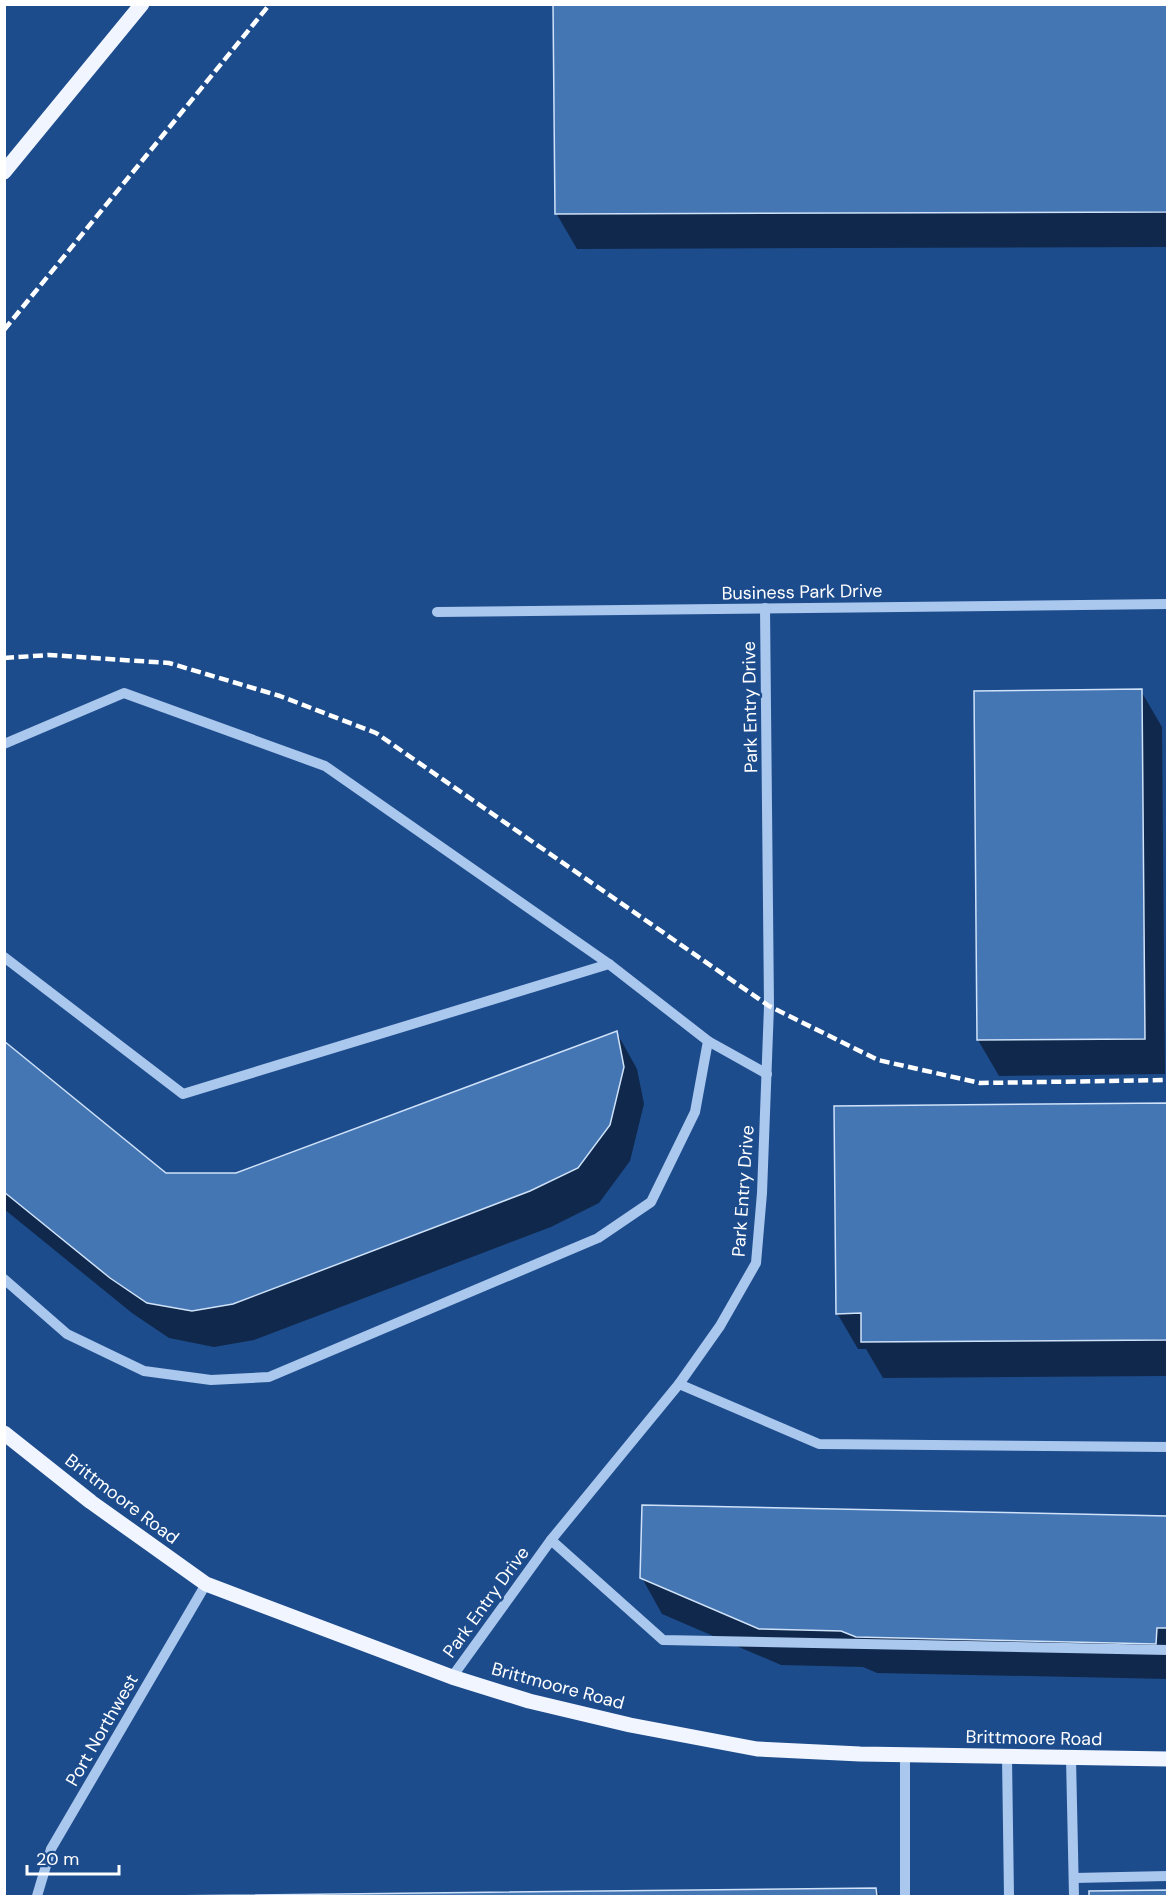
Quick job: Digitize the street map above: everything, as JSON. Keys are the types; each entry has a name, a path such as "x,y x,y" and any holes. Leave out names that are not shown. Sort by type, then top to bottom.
{"main road":[{"path":"4,172 142,4"},
{"name":"Brittmoore Road","path":"4,1433 91,1502 206,1584 452,1677 529,1701 630,1725 757,1749 905,1755 1167,1759"}],"street":[{"name":"Business Park Drive","path":"437,612 1167,604"},
{"name":"Park Entry Drive","path":"452,1677 551,1540 679,1384 720,1326 756,1263 769,1006 765,608"},
{"path":"4,744 124,693 325,766 609,964 708,1041 767,1074"},
{"path":"4,957 183,1094 609,964"},
{"path":"4,1279 67,1334 144,1371 211,1380 269,1377 598,1238 651,1202 694,1112 708,1041"},
{"path":"679,1384 819,1444 1167,1447"},
{"path":"551,1540 663,1640 1167,1650"},
{"name":"Port Northwest","path":"37,1896 51,1849 206,1584"},
{"path":"905,1755 905,1896"},
{"path":"1007,1757 1009,1896"},
{"path":"1071,1758 1074,1896"},
{"path":"1074,1878 1167,1876"}],"building":[{"path":"553,4 1168,4 1168,212 555,214"},
{"path":"1142,689 1145,1039 977,1040 974,691"},
{"path":"617,1031 624,1067 610,1125 578,1168 530,1191 233,1304 192,1311 147,1303 110,1278 4,1192 4,1041 166,1173 236,1173"},
{"path":"1168,1103 1168,1340 861,1342 861,1313 836,1314 834,1106"},
{"path":"642,1505 1168,1516 1168,1628 1157,1628 1156,1644 856,1637 841,1631 759,1629 640,1578"},
{"path":"876,1888 877,1896 160,1896"},
{"path":"1168,1890 1168,1896 1089,1896 1089,1891"}],"railway":[{"path":"4,330 270,4"},
{"path":"4,658 49,655 169,663 280,696 376,733 769,1006 878,1060 980,1083 1168,1080"}]}
